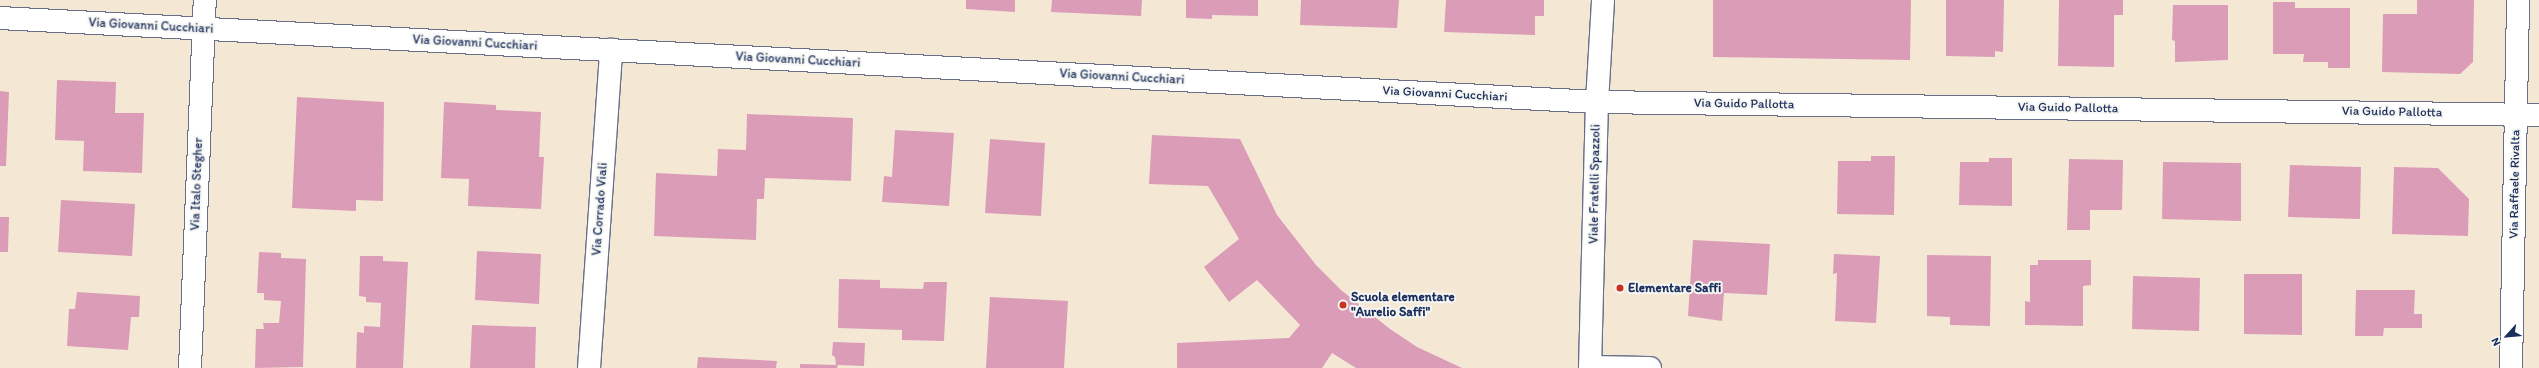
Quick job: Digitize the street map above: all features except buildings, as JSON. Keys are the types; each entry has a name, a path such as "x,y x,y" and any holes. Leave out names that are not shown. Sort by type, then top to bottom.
{"street":[{"name":"Via Italo Stegher","path":"190,368 205,0"},
{"name":"Viale Fratelli Spazzoli","path":"1590,368 1597,102 1603,0"},
{"name":"Via Raffaele Rivalta","path":"2511,368 2518,0"},
{"name":"Via Giovanni Cucchiari","path":"0,18 1597,102"},
{"name":"Via Corrado Viali","path":"589,368 611,50"},
{"name":"Via Guido Pallotta","path":"1597,102 2539,115"},
{"path":"1590,368 1650,368"}],"place":[{"name":"Elementare Saffi","path":"1620,288"},
{"name":"Scuola elementare \"Aurelio Saffi\"","path":"1343,305"}]}
